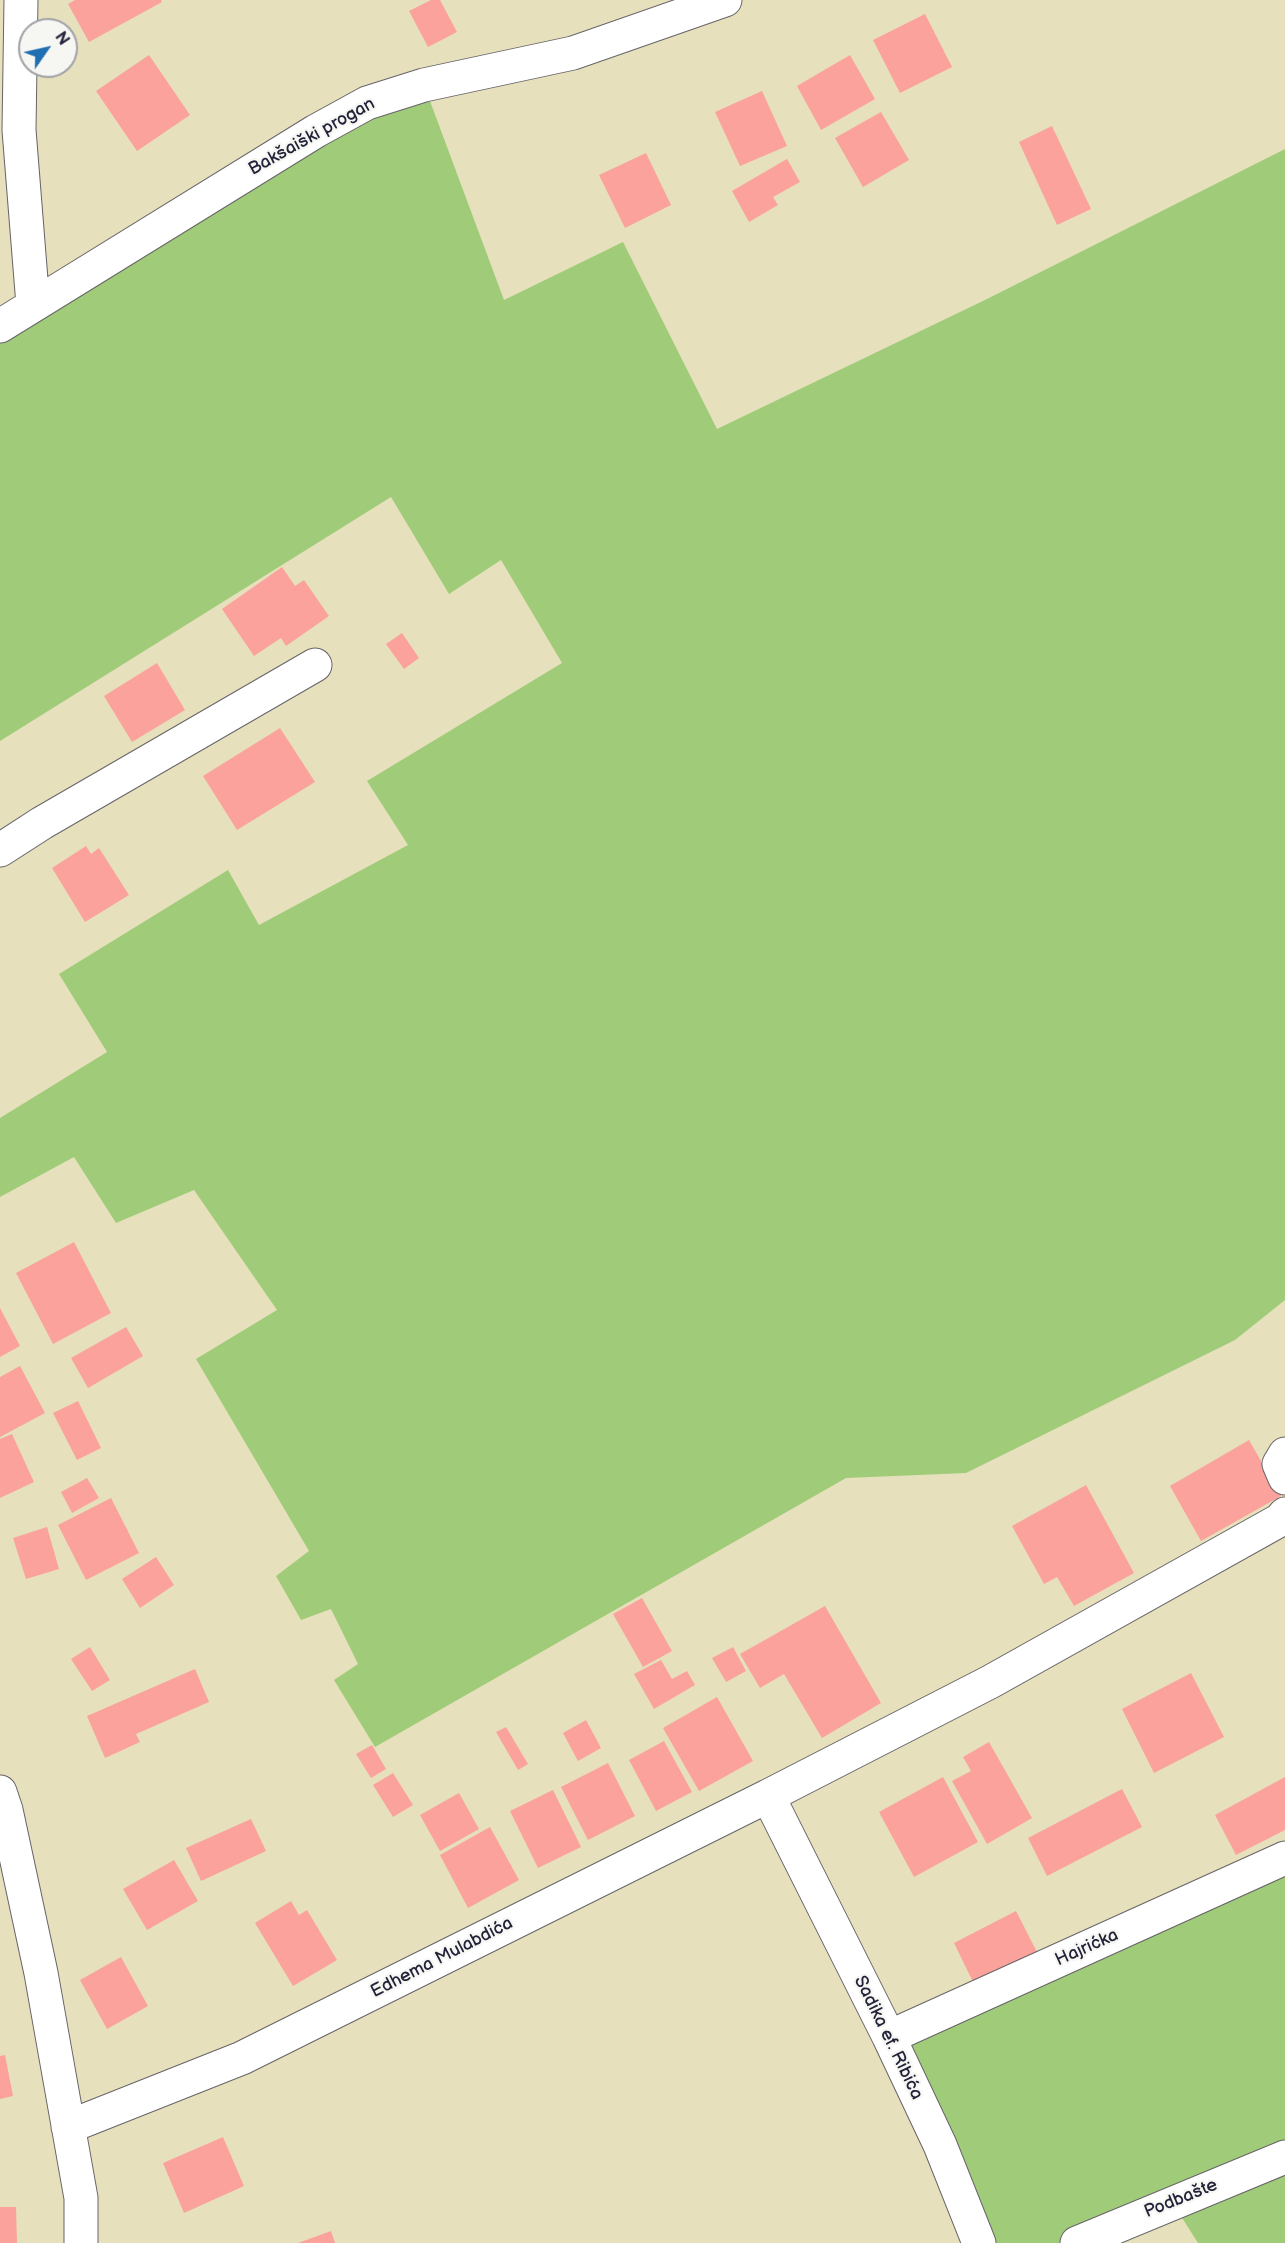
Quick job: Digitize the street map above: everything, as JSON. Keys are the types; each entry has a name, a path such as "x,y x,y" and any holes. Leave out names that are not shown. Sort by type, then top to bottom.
{"street":[{"path":"21,0 19,130 33,305"},
{"name":"Bakšaiški progan","path":"0,326 316,131 368,103 424,85 573,53 721,1"},
{"path":"0,850 42,823 315,665"},
{"path":"1285,1454 1279,1464 1285,1478"},
{"name":"Edhema Mulabdića","path":"68,2127 243,2058 768,1796 990,1682 1280,1520 1285,1514"},
{"path":"0,1792 6,1810 41,1973 81,2198 81,2243"},
{"name":"Sadika ef. Ribića","path":"768,1796 889,2037 940,2145 979,2243"},
{"name":"Hajrićka","path":"889,2037 1285,1858"},
{"name":"Podbašte","path":"1077,2243 1285,2157"}],"green space":[{"path":"424,85 504,300 623,242 717,429 987,299 1285,149 1285,1300 1235,1340 966,1473 846,1478 375,1747 334,1680 358,1664 331,1609 301,1620 276,1576 309,1551 196,1359 277,1310 194,1190 116,1223 74,1157 0,1197 0,1118 107,1052 59,974 228,870 259,925 408,845 367,781 562,663 501,560 449,594 391,497 0,741 0,326"},
{"path":"1285,1858 1285,2243 1198,2243 1172,2202 1077,2243 979,2243 889,2037"}],"building":[{"path":"75,0 161,0 162,2 89,42 78,18 76,18 68,4"},
{"path":"431,0 440,0 457,32 428,47 409,11"},
{"path":"925,14 952,67 900,93 873,40"},
{"path":"149,55 190,115 137,151 96,91"},
{"path":"850,55 875,99 821,130 797,86"},
{"path":"762,91 787,146 740,166 715,112"},
{"path":"881,112 909,160 863,187 835,138"},
{"path":"1052,126 1091,209 1057,225 1019,142"},
{"path":"646,153 671,205 625,228 599,175"},
{"path":"787,159 800,182 773,197 778,205 749,222 732,191"},
{"path":"282,567 295,586 304,580 329,616 286,646 281,638 254,656 222,609"},
{"path":"402,633 419,658 404,669 386,644"},
{"path":"157,663 185,710 132,742 104,696"},
{"path":"280,728 315,782 237,830 203,776"},
{"path":"86,846 91,854 99,848 129,895 85,922 52,868"},
{"path":"74,1242 111,1313 53,1344 16,1273"},
{"path":"0,1308 20,1346 0,1357"},
{"path":"126,1327 143,1356 88,1388 71,1358"},
{"path":"20,1366 45,1413 0,1437 0,1377"},
{"path":"78,1401 101,1448 77,1460 53,1413"},
{"path":"12,1434 34,1482 0,1498 0,1439"},
{"path":"1249,1440 1281,1496 1201,1541 1170,1486"},
{"path":"87,1478 99,1498 72,1513 61,1492"},
{"path":"1086,1485 1134,1573 1074,1606 1057,1577 1044,1584 1012,1526"},
{"path":"111,1498 139,1553 86,1580 58,1525"},
{"path":"47,1527 59,1569 26,1579 13,1538"},
{"path":"156,1557 174,1585 140,1608 122,1579"},
{"path":"642,1598 672,1651 643,1667 613,1614"},
{"path":"825,1606 881,1703 822,1738 784,1674 760,1688 740,1654"},
{"path":"90,1647 110,1680 92,1691 71,1659"},
{"path":"733,1647 746,1671 726,1682 712,1658"},
{"path":"661,1660 672,1679 687,1671 695,1685 654,1709 634,1674"},
{"path":"195,1669 209,1702 136,1734 140,1742 105,1758 87,1716"},
{"path":"1191,1673 1224,1737 1154,1773 1122,1709"},
{"path":"717,1697 753,1761 699,1791 663,1728"},
{"path":"586,1720 601,1748 578,1761 563,1733"},
{"path":"506,1727 528,1764 518,1770 496,1732"},
{"path":"664,1741 692,1792 656,1811 629,1760"},
{"path":"989,1742 1032,1818 987,1844 952,1781 971,1771 963,1757"},
{"path":"372,1745 386,1769 371,1778 356,1754"},
{"path":"608,1763 635,1816 588,1840 561,1787"},
{"path":"393,1773 413,1805 393,1817 373,1785"},
{"path":"943,1777 978,1842 914,1877 879,1812"},
{"path":"1285,1777 1285,1830 1236,1855 1215,1815"},
{"path":"1122,1789 1142,1827 1047,1876 1028,1838"},
{"path":"553,1790 581,1847 538,1868 510,1811"},
{"path":"459,1793 479,1829 440,1851 420,1815"},
{"path":"251,1819 266,1851 201,1881 186,1848"},
{"path":"490,1827 519,1880 468,1908 440,1855"},
{"path":"174,1860 198,1901 147,1930 123,1889"},
{"path":"291,1901 299,1915 307,1910 337,1960 293,1986 255,1923"},
{"path":"1016,1911 1038,1954 975,1986 954,1943"},
{"path":"121,1957 148,2006 107,2029 80,1980"},
{"path":"5,2055 13,2096 0,2099 0,2056"},
{"path":"223,2137 244,2186 184,2213 163,2163"},
{"path":"0,2207 16,2207 17,2243 0,2243"},
{"path":"331,2231 335,2243 298,2243"}]}
